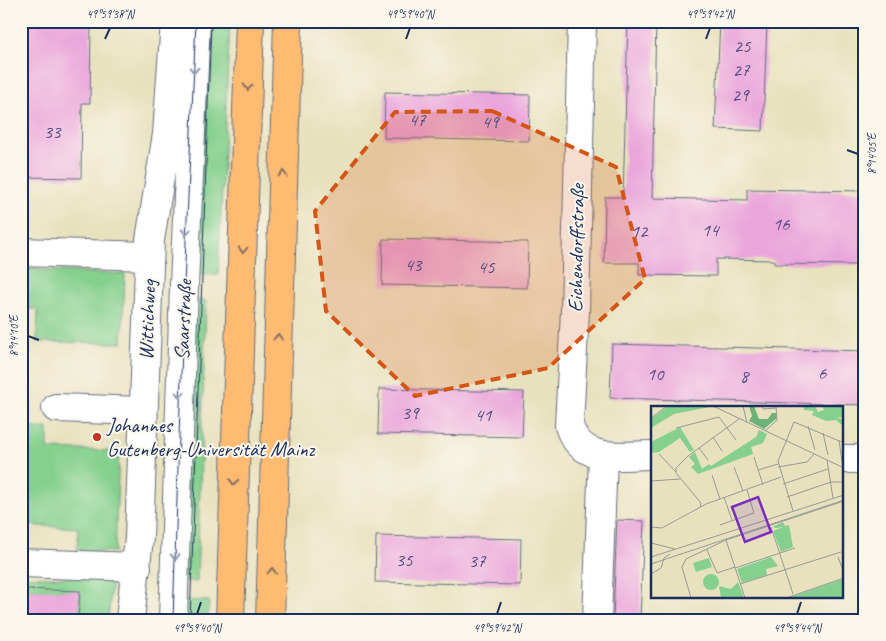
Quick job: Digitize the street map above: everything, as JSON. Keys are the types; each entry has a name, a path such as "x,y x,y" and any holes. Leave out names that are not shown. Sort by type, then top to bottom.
{"highway":[{"path":"230,620 250,21"},
{"path":"270,620 288,21"}],"street":[{"name":"Wittichweg","path":"130,620 137,567 149,256 154,202 167,134 175,21"},
{"name":"Saarstraße","path":"173,620 188,185 196,21"},
{"name":"Eichendorffstraße","path":"582,21 575,311 569,426 573,438 580,446 591,453 651,455"},
{"path":"21,252 149,256"},
{"path":"56,408 143,412"},
{"path":"597,620 603,454"},
{"path":"844,459 865,460"},
{"path":"21,563 137,567"}],"highlighted area":[{"path":"492,111 616,167 645,279 548,368 415,396 326,311 315,211 395,112"}],"green space":[{"path":"203,21 230,21 218,275 193,275"},
{"path":"21,269 125,274 122,343 37,342 38,309 21,309"},
{"path":"192,300 206,301 197,582 183,580"},
{"path":"21,427 48,428 48,449 119,451 115,552 77,550 78,528 21,525"},
{"path":"21,576 112,579 108,620 78,620 80,592 21,589"},
{"path":"183,600 209,601 208,620 182,620"}],"building":[{"path":"21,21 91,21 90,103 82,103 81,178 21,177"},
{"path":"628,21 656,21 652,198 747,200 747,189 865,191 865,262 858,261 858,265 774,264 774,260 716,259 716,276 639,275 639,263 604,263 605,197 623,197"},
{"path":"720,21 767,21 763,131 715,129"},
{"path":"385,92 530,95 529,141 384,138"},
{"path":"383,239 528,242 527,288 382,285"},
{"path":"612,344 865,351 865,405 610,398"},
{"path":"379,389 524,392 522,437 378,434"},
{"path":"617,520 644,521 640,620 613,620"},
{"path":"376,536 521,539 520,585 375,582"},
{"path":"21,589 80,591 78,620 21,620"}],"tram line":[{"path":"173,620 184,285 196,21"},
{"path":"190,620 211,21"}],"place":[{"name":"Johannes Gutenberg-Universität Mainz","path":"97,437"}]}
